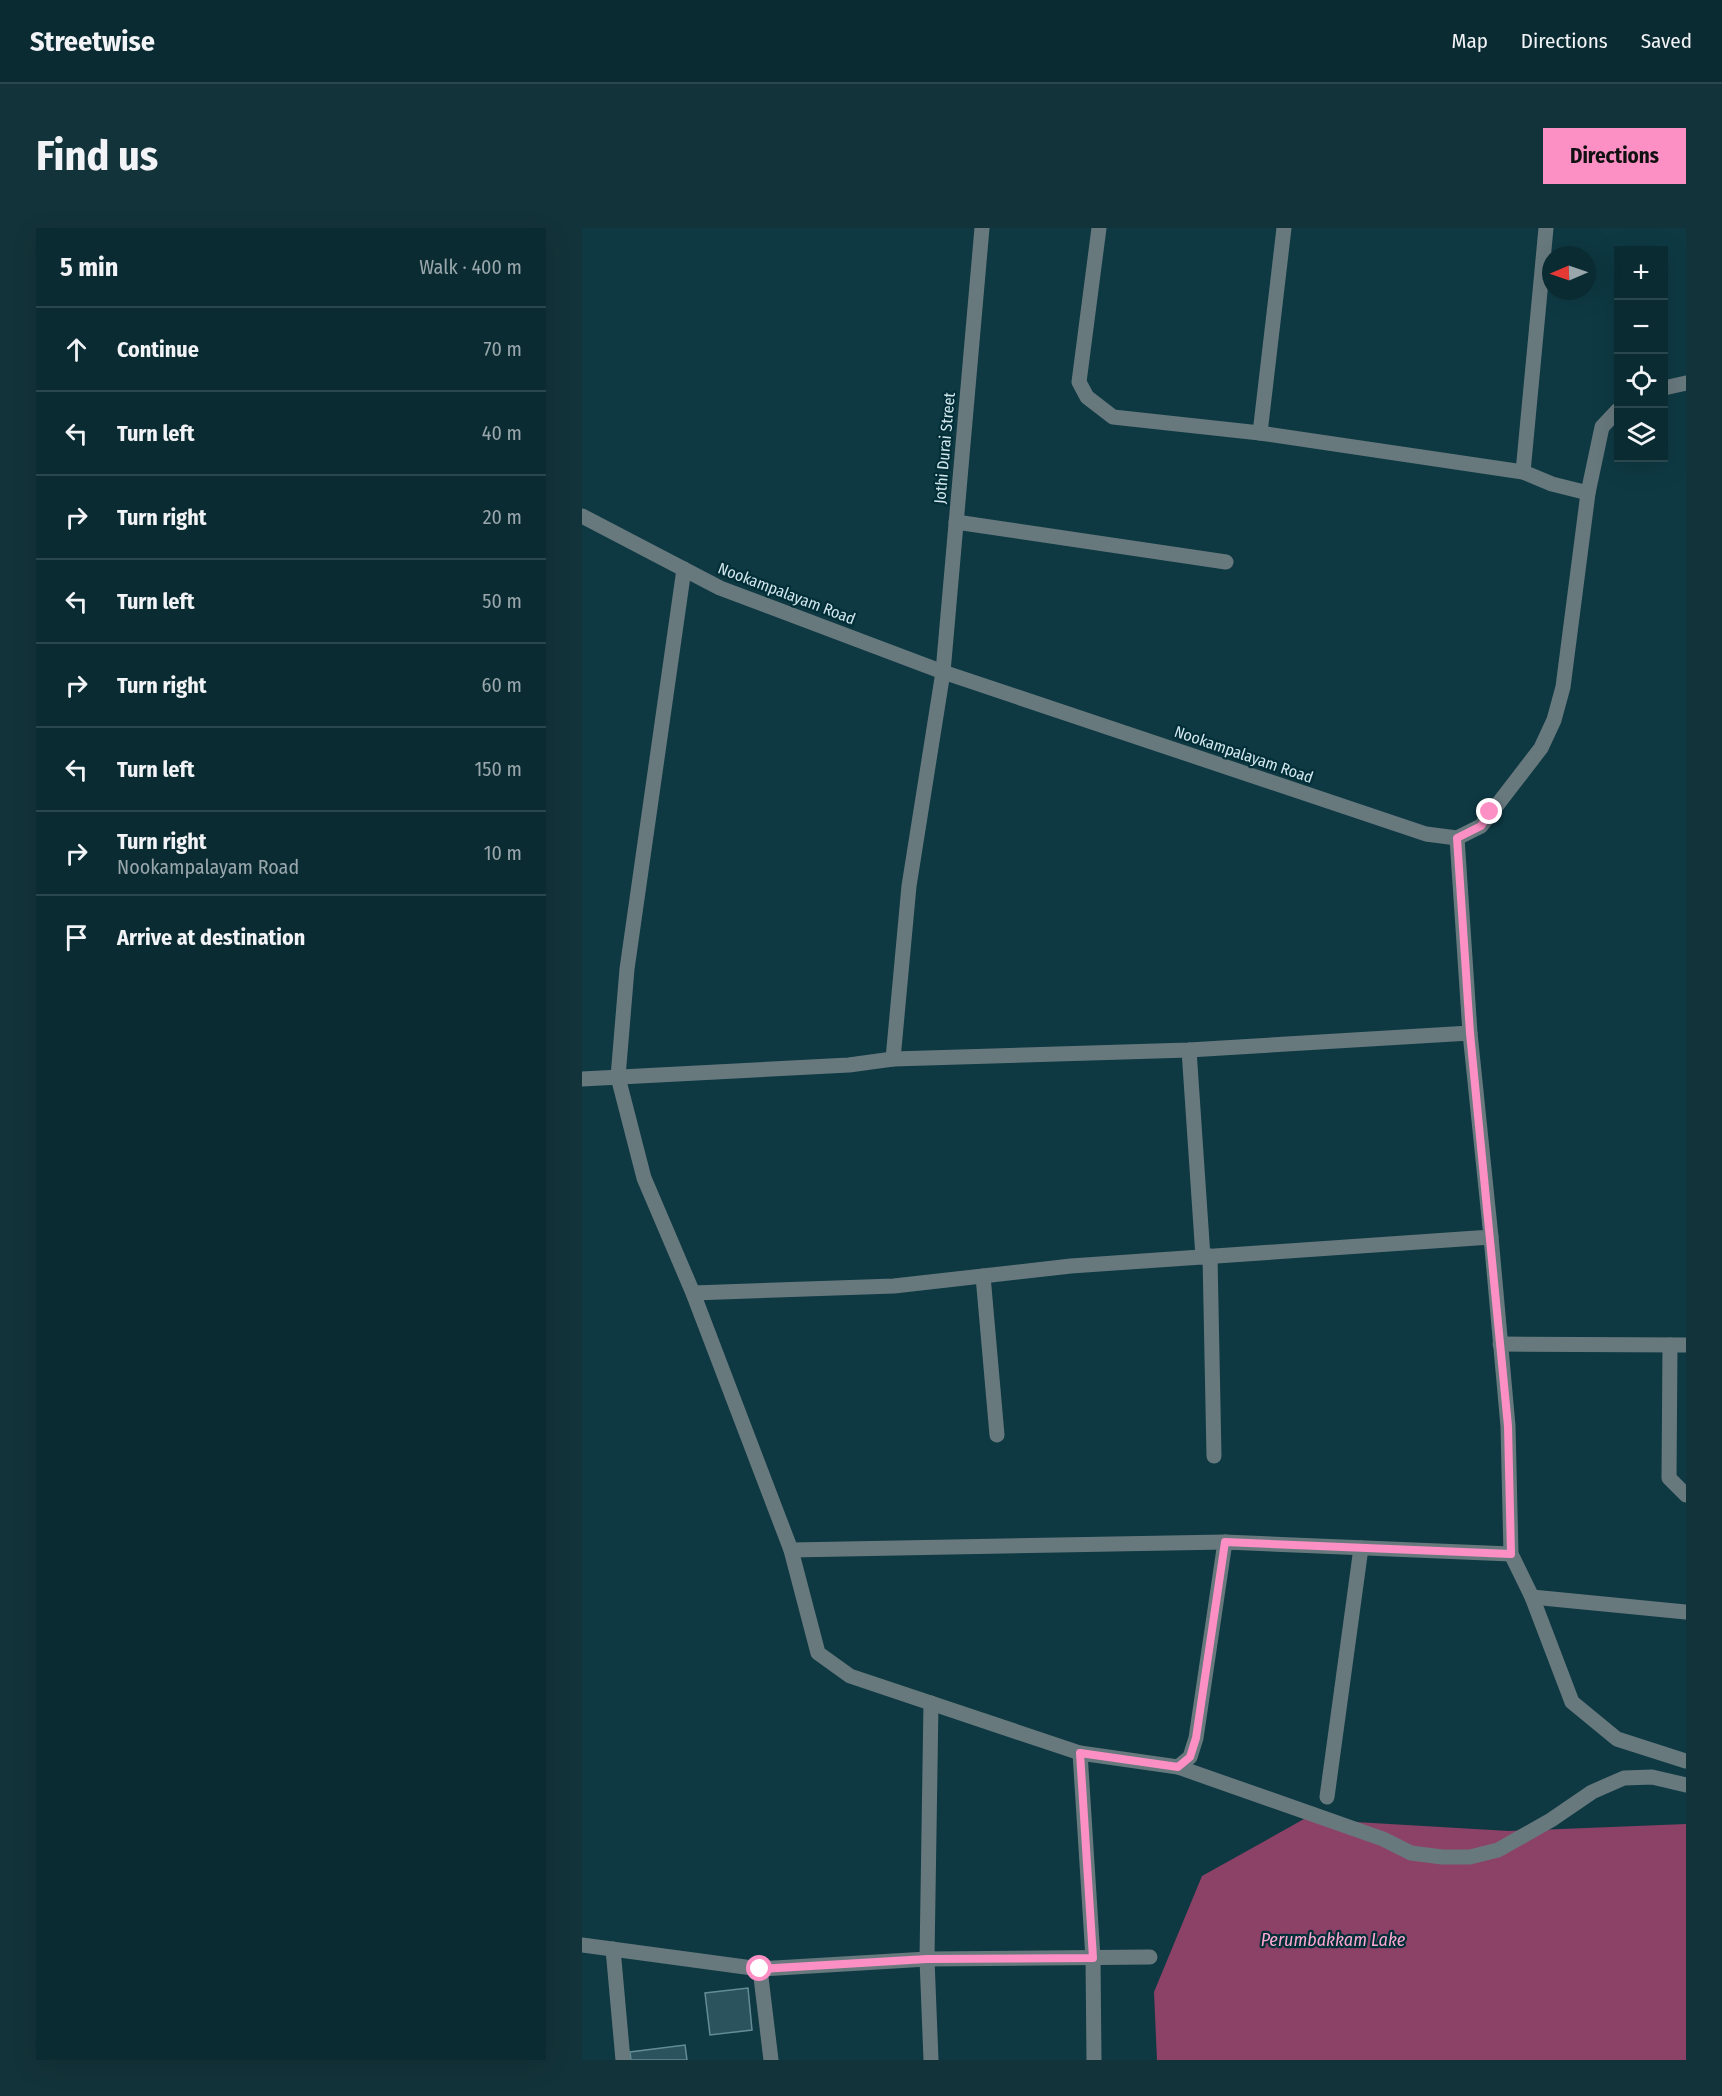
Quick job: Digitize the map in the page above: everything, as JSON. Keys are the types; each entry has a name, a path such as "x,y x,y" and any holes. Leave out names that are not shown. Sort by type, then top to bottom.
{"street":[{"name":"Jothi Durai Street","path":"893,1059 909,886 943,672 982,228"},
{"path":"1100,228 1079,382 1087,397 1113,417 1260,433 1523,472 1552,484 1588,493"},
{"path":"1260,433 1284,228"},
{"path":"1523,472 1546,228"},
{"path":"1668,387 1686,383"},
{"path":"1614,414 1602,427 1588,493 1563,687 1554,720 1541,748 1481,826 1457,838 1470,1033 1508,1426 1511,1554 1532,1597 1572,1702 1617,1739 1686,1761"},
{"name":"Nookampalayam Road","path":"582,516 720,588 943,672 1426,834 1457,838"},
{"path":"956,522 1226,562"},
{"path":"684,569 627,969 618,1077 644,1178 693,1293 791,1550 818,1653 850,1676 1080,1753 1178,1767 1383,1839 1411,1853 1442,1857 1470,1857 1498,1850 1551,1820 1592,1792 1624,1778 1652,1777 1686,1785"},
{"path":"582,1079 849,1065 893,1059 1189,1050 1470,1033"},
{"path":"1189,1050 1206,1257 1214,1456"},
{"path":"693,1293 894,1286 1071,1266 1491,1238"},
{"path":"983,1276 997,1436"},
{"path":"1500,1344 1686,1345"},
{"path":"1670,1345 1669,1478 1686,1495"},
{"path":"791,1550 1225,1542 1511,1554"},
{"path":"1178,1767 1190,1757 1196,1738 1225,1542"},
{"path":"1327,1797 1361,1548"},
{"path":"1532,1597 1686,1612"},
{"path":"931,1703 927,1959 931,2060"},
{"path":"1080,1753 1093,1958 1094,2060"},
{"path":"582,1945 760,1969 927,1959 1150,1957"},
{"path":"613,1949 623,2060"},
{"path":"760,1969 771,2060"}],"water":[{"name":"Perumbakkam Lake","path":"1304,1819 1509,1831 1686,1824 1686,2060 1157,2060 1154,1992 1202,1876"}],"building":[{"path":"748,1988 752,2030 710,2035 705,1993"},
{"path":"685,2045 687,2060 631,2060 630,2052"}],"route":[{"path":"760,1969 927,1959 1093,1958 1080,1753 1178,1767 1190,1757 1196,1738 1225,1542 1511,1554 1508,1426 1470,1033 1457,838 1481,826 1490,812"}]}
